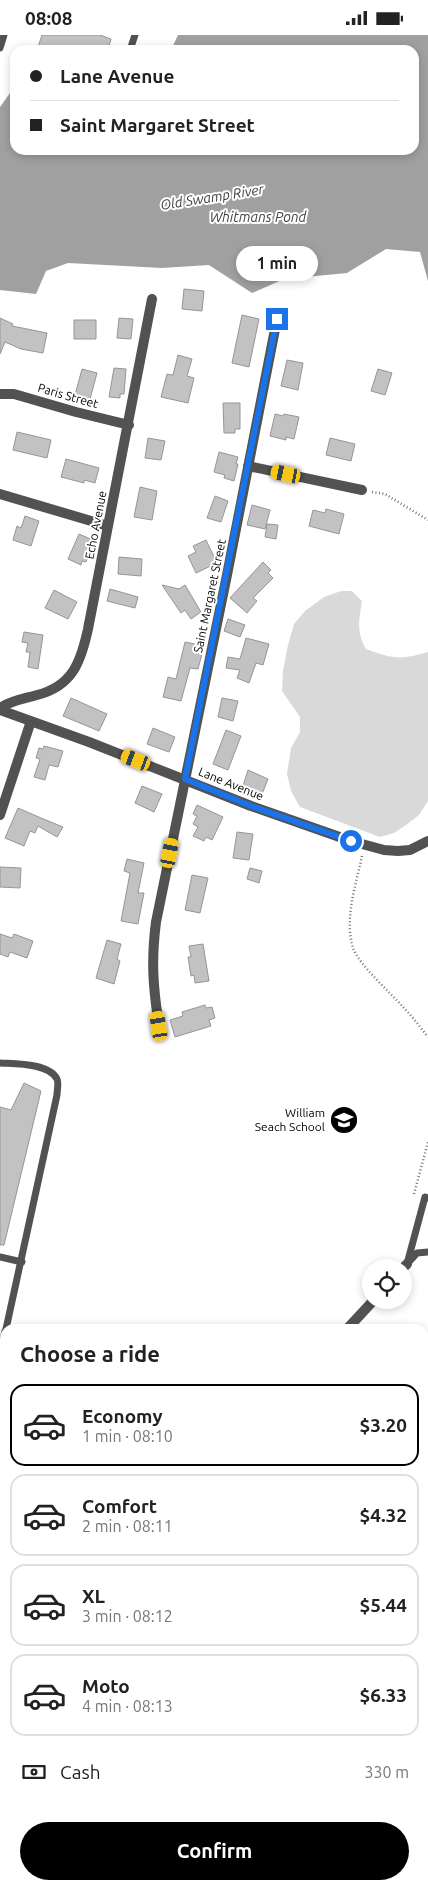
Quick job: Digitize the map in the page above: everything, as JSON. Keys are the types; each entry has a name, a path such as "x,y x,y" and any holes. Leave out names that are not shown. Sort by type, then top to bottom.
{"street":[{"name":"Echo Avenue","path":"0,709 15,700 54,689 69,678 75,670 83,651 129,425 152,299"},
{"name":"Saint Margaret Street","path":"159,1026 152,985 152,953 156,922 277,319"},
{"name":"Paris Street","path":"0,394 14,395 129,425"},
{"path":"248,467 362,490"},
{"path":"0,494 108,526"},
{"name":"Lane Avenue","path":"0,709 251,806 364,845 398,851 410,850 428,841"},
{"path":"0,815 31,721"},
{"path":"352,1324 366,1309"}],"lane":[{"path":"0,48 4,35"},
{"path":"0,1063 37,1066 52,1073 57,1079 57,1095 22,1262 6,1324"},
{"path":"407,1259 425,1197 428,1197"},
{"path":"411,1259 417,1253 428,1252"},
{"path":"0,1257 22,1262"}],"path":[{"path":"362,490 385,494 428,520"},
{"path":"364,845 351,908 350,930 353,949 361,961 405,1008 428,1037"},
{"path":"414,1193 428,1142"}],"shaded area":[{"path":"341,591 352,591 362,601 359,620 361,637 366,649 383,655 397,657 428,652 428,801 419,815 406,825 394,833 380,837 300,807 291,791 287,774 291,748 300,732 300,717 282,691 283,671 294,624 305,611 324,597"}],"water":[{"name":"Whitmans Pond","path":"178,35 428,35 428,281 420,252 386,249 347,273 284,279 252,293 209,265 162,268 68,263 46,271 36,294 0,290 0,107 10,93 10,155 419,155 419,45 173,45"}],"building":[{"path":"42,35 100,35 111,39 109,45 39,45"},
{"path":"184,289 204,291 202,311 182,309"},
{"path":"242,315 259,319 249,367 232,363"},
{"path":"0,318 13,324 12,326 47,333 43,353 21,349 5,342 0,354"},
{"path":"119,318 133,319 131,339 117,338"},
{"path":"74,320 96,320 96,339 74,339"},
{"path":"178,355 192,359 187,376 194,378 188,403 161,397 167,374 173,375"},
{"path":"287,360 303,363 298,390 281,386"},
{"path":"114,368 126,369 124,394 120,394 120,398 109,397"},
{"path":"82,369 97,373 90,399 75,395"},
{"path":"378,369 392,373 385,395 371,391"},
{"path":"223,403 240,403 240,429 235,429 235,433 224,433"},
{"path":"275,414 299,417 294,439 286,437 286,440 270,436"},
{"path":"17,432 51,440 47,458 13,450"},
{"path":"148,438 165,441 161,460 145,458"},
{"path":"330,438 355,444 351,461 326,455"},
{"path":"219,452 238,457 234,481 224,478 225,475 214,472"},
{"path":"66,459 99,468 95,483 84,480 84,483 61,477"},
{"path":"140,487 157,491 152,520 134,517"},
{"path":"215,496 228,501 221,522 207,518"},
{"path":"252,505 270,510 265,529 247,525"},
{"path":"326,509 344,514 339,534 309,526 313,510 325,513"},
{"path":"25,516 39,521 31,546 13,540 17,526 21,528"},
{"path":"267,524 278,525 276,539 265,537"},
{"path":"79,534 95,541 86,562 82,561 81,565 68,559"},
{"path":"206,540 217,563 196,573 188,556 196,552 193,546"},
{"path":"119,557 142,559 141,576 118,574"},
{"path":"263,562 271,570 268,573 273,578 253,598 257,601 247,613 230,598"},
{"path":"162,585 179,589 185,585 201,612 191,619 185,610 181,613"},
{"path":"110,589 138,597 135,608 107,601"},
{"path":"54,590 77,602 68,619 45,608"},
{"path":"228,619 245,625 240,637 224,631"},
{"path":"24,632 43,635 38,669 28,667 30,652 26,652 28,643 22,642"},
{"path":"246,638 269,644 263,665 256,663 249,683 237,678 240,670 226,668 228,657 240,659"},
{"path":"185,642 204,646 198,669 190,668 181,701 163,697 168,677 176,679"},
{"path":"71,698 107,714 99,731 63,716"},
{"path":"222,698 238,701 233,721 218,717"},
{"path":"153,728 175,737 169,752 147,744"},
{"path":"226,730 241,736 228,770 213,764"},
{"path":"44,746 63,751 58,767 49,765 45,780 34,777 40,759 36,758 39,748 43,749"},
{"path":"248,770 268,779 262,794 243,786"},
{"path":"142,786 162,794 154,812 135,803"},
{"path":"197,805 223,817 212,840 206,837 204,841 193,836 198,827 193,824 197,816 193,814"},
{"path":"18,808 63,827 57,837 38,826 35,833 30,831 24,846 5,838"},
{"path":"237,832 253,834 249,860 233,858"},
{"path":"127,859 144,863 138,893 144,893 138,924 121,921 130,873 124,871"},
{"path":"0,867 21,868 20,888 0,887"},
{"path":"250,868 262,871 259,883 247,879"},
{"path":"192,875 208,878 200,913 185,910"},
{"path":"0,934 12,938 14,934 33,941 27,958 10,952 8,957 0,954"},
{"path":"107,940 121,944 117,959 120,961 114,984 96,978"},
{"path":"203,944 209,981 195,983 194,975 191,976 188,957 191,957 189,946"},
{"path":"205,1005 206,1008 212,1007 215,1018 209,1020 211,1026 175,1037 170,1020 183,1016 182,1012"},
{"path":"24,1083 41,1091 4,1245 0,1245 0,1107 11,1110"}],"place":[{"name":"William Seach School","path":"344,1120"}],"route":[{"path":"277,319 185,779 251,806 351,841"}],"water label":[{"name":"Old Swamp River","path":"212,197"}]}
